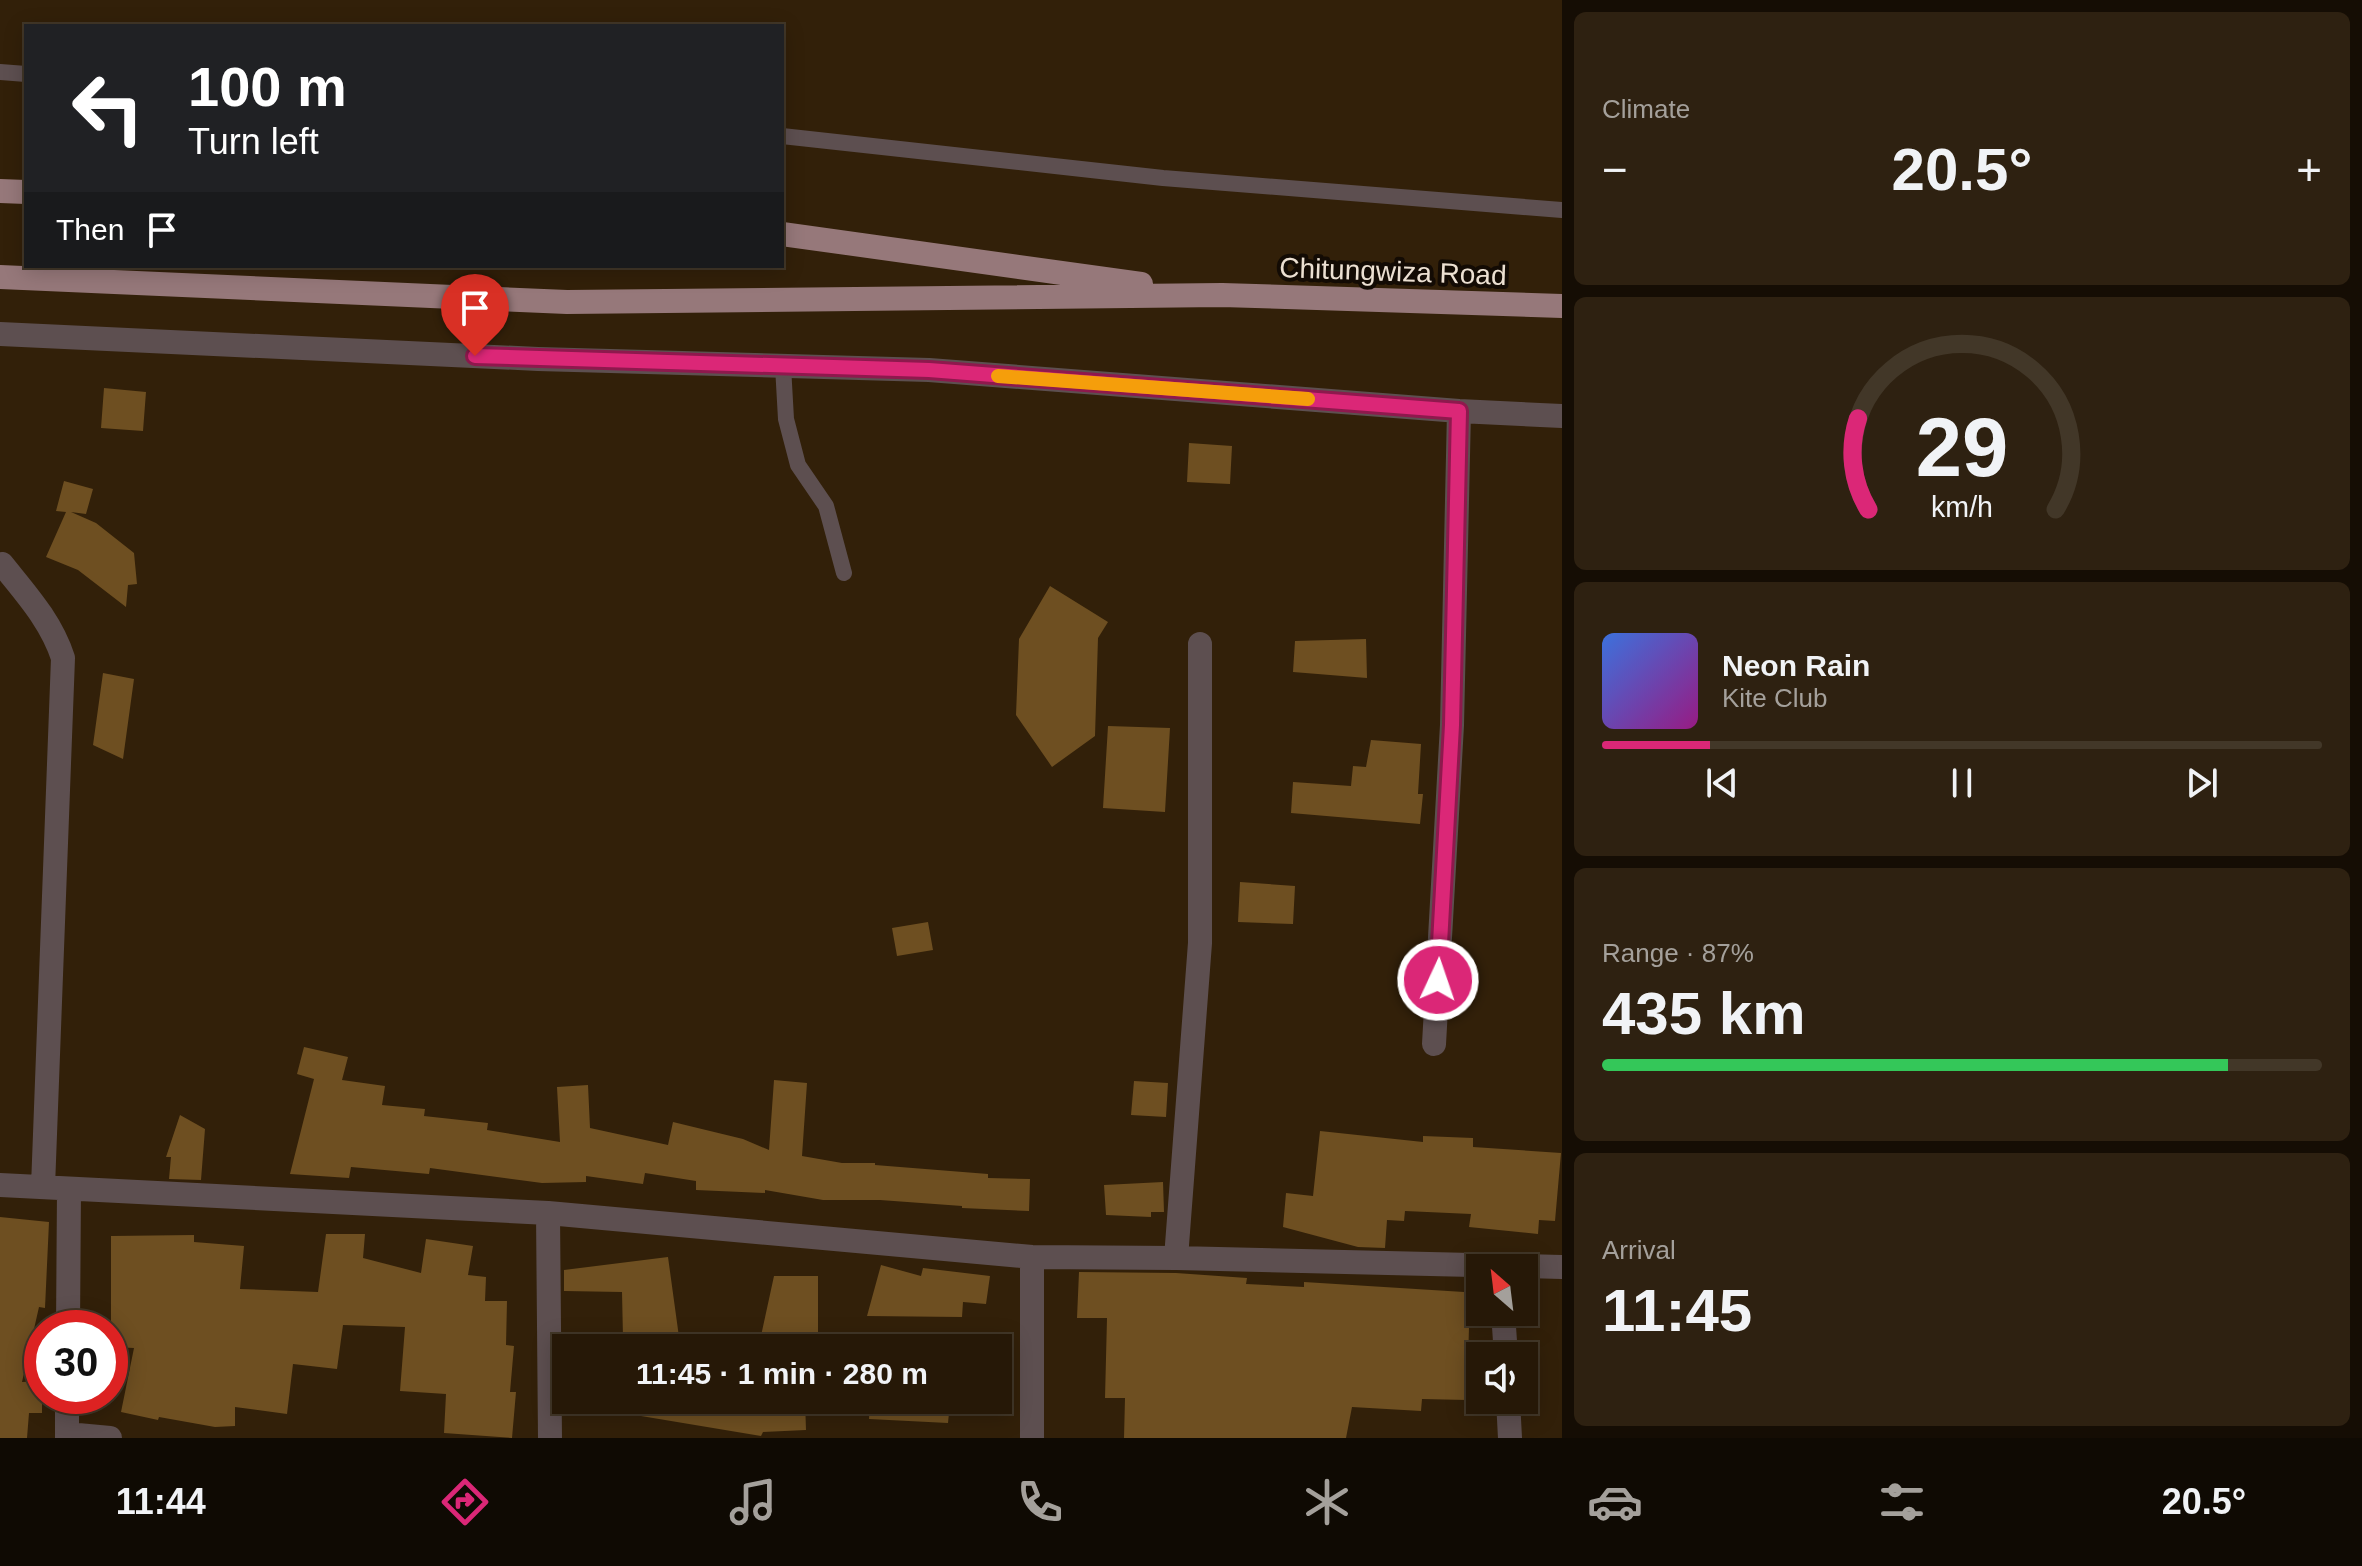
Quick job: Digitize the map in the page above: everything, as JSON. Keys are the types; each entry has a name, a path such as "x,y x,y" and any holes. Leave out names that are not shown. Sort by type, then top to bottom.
{"main road":[{"path":"0,191 24,192"},
{"path":"784,234 1222,295"},
{"path":"0,277 567,302 1222,295"},
{"name":"Chitungwiza Road","path":"1222,295 1562,306"}],"street":[{"path":"0,334 538,359 929,370 1459,411 1562,416"},
{"path":"1434,1044 1452,725 1459,411"},
{"path":"2,564 46,619 63,658 43,1187"},
{"path":"1176,1258 1200,943 1200,644"},
{"path":"0,1185 548,1213 1032,1257 1466,1265"},
{"path":"68,1310 69,1190"},
{"path":"548,1213 550,1438"},
{"path":"1032,1257 1032,1438"},
{"path":"1538,1267 1562,1267"},
{"path":"67,1414 67,1436 110,1438"},
{"path":"1509,1414 1510,1438"}],"lane":[{"path":"0,72 24,74"},
{"path":"784,136 1163,178 1562,210"},
{"path":"783,366 786,419 798,465 826,506 844,573"}],"building":[{"path":"104,388 146,392 143,431 101,428"},
{"path":"1189,443 1232,446 1230,484 1187,482"},
{"path":"64,481 93,489 86,514 71,512 96,523 134,553 137,584 128,585 126,607 78,570 46,557 66,512 56,511"},
{"path":"1050,586 1108,622 1098,638 1095,736 1052,767 1016,715 1019,639"},
{"path":"1366,639 1367,678 1293,672 1295,641"},
{"path":"103,673 134,679 123,759 93,745"},
{"path":"1108,726 1170,728 1165,812 1103,808"},
{"path":"1371,740 1421,744 1418,794 1423,794 1420,824 1291,813 1293,782 1351,786 1353,766 1366,767"},
{"path":"1240,882 1295,886 1293,924 1238,922"},
{"path":"928,922 933,950 897,956 892,928"},
{"path":"304,1047 348,1057 342,1080 385,1086 382,1105 425,1109 424,1116 488,1123 487,1130 560,1142 557,1087 588,1085 590,1128 668,1145 673,1122 743,1139 769,1150 774,1080 807,1083 802,1156 842,1163 875,1163 988,1174 988,1178 1030,1179 1029,1211 880,1200 823,1200 765,1190 765,1193 696,1190 696,1181 645,1173 643,1184 586,1176 586,1182 542,1183 430,1168 429,1174 351,1167 349,1178 290,1174 314,1079 297,1074"},
{"path":"1134,1081 1168,1083 1166,1117 1131,1115"},
{"path":"180,1115 205,1129 201,1180 169,1179 171,1157 166,1157"},
{"path":"1320,1131 1423,1142 1423,1136 1473,1138 1473,1147 1561,1153 1555,1221 1539,1220 1538,1234 1469,1227 1471,1214 1405,1211 1404,1221 1387,1220 1385,1248 1358,1247 1283,1227 1286,1193 1313,1196"},
{"path":"1163,1182 1164,1212 1151,1212 1151,1217 1106,1215 1104,1185"},
{"path":"0,1217 49,1222 45,1308 24,1310 22,1382 24,1414 29,1414 27,1438 0,1438"},
{"path":"326,1234 365,1234 363,1258 421,1273 426,1239 473,1246 468,1275 486,1277 485,1301 507,1301 506,1345 514,1346 510,1392 516,1392 512,1438 444,1433 446,1394 400,1391 405,1327 343,1325 337,1369 293,1364 287,1414 235,1407 235,1426 215,1427 128,1414 128,1378 134,1348 128,1348 128,1310 111,1310 111,1236 194,1235 194,1242 244,1246 240,1289 318,1292"},
{"path":"668,1257 679,1334 623,1334 622,1292 564,1291 564,1270"},
{"path":"881,1265 921,1276 923,1268 990,1276 986,1304 963,1302 962,1317 867,1316"},
{"path":"1079,1272 1176,1273 1247,1278 1246,1284 1304,1287 1304,1282 1466,1292 1466,1326 1480,1327 1469,1327 1469,1342 1466,1342 1466,1400 1422,1399 1421,1411 1352,1407 1346,1438 1124,1438 1125,1398 1105,1398 1107,1318 1077,1318"},
{"path":"774,1276 818,1276 818,1334 761,1334"},
{"path":"805,1414 806,1430 763,1432 761,1436 641,1416"},
{"path":"869,1414 949,1414 948,1423 869,1419"}],"slow traffic":[{"path":"998,376 1308,399"}],"route":[{"path":"475,356 929,370 1459,411 1452,725 1438,980"}]}
